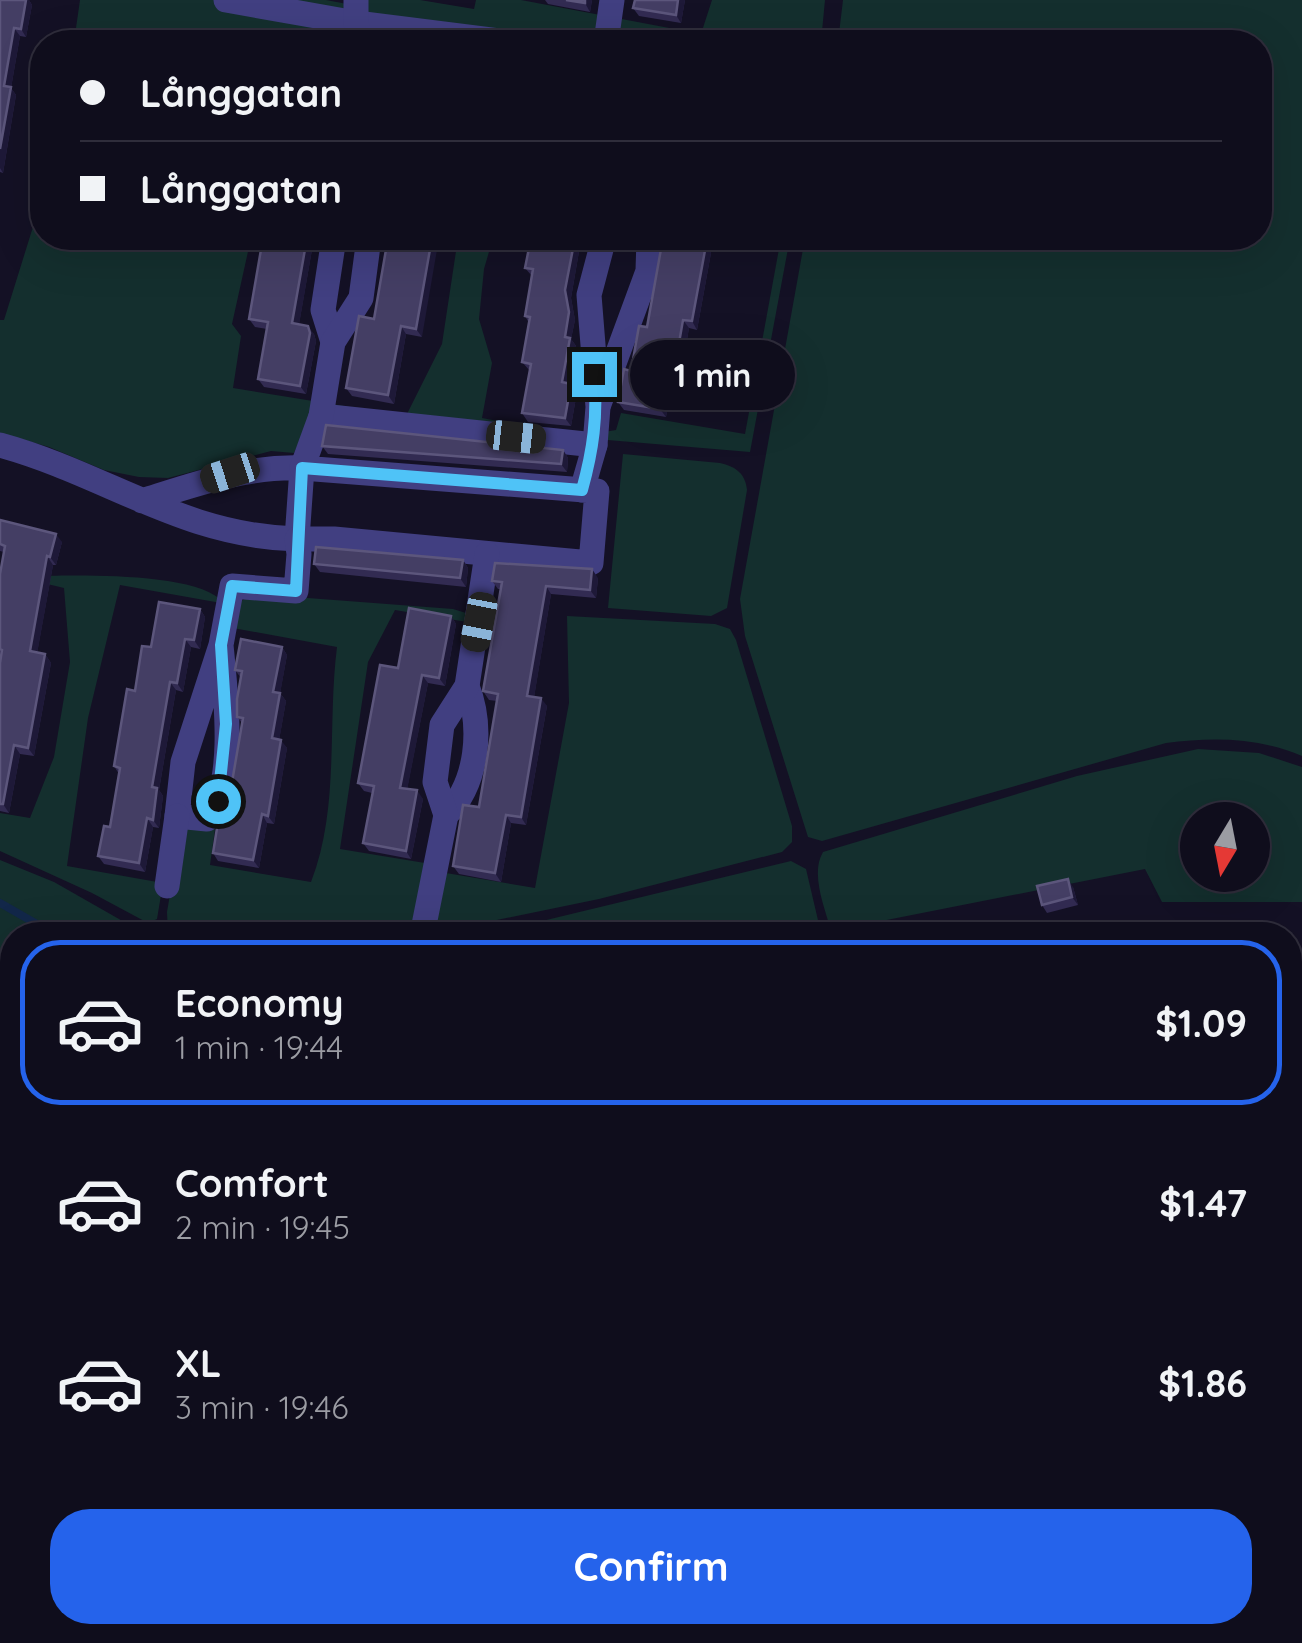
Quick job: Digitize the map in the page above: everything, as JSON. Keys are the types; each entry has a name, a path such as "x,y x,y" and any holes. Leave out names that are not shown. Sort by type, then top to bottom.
{"street":[{"path":"226,0 418,30"},
{"path":"608,30 612,0"},
{"path":"332,250 323,310 333,342"},
{"path":"167,886 189,736 221,645 232,586 296,591 302,468 320,416 333,342 361,298 367,250"},
{"path":"582,490 595,445 598,406 588,295 601,250"},
{"path":"598,406 648,271 649,250"},
{"path":"320,416 595,445"},
{"path":"0,445 61,465 142,501 194,523 255,538 334,538 591,563 597,491 274,467 230,473 142,501"},
{"path":"425,922 446,815 469,780 476,714 467,686 487,554"},
{"path":"177,816 206,819 218,801 226,724 221,645"},
{"path":"446,815 435,782 439,740 448,712 467,686"}],"green space":[{"path":"80,0 326,0 347,4 355,0 420,0 474,9 476,0 521,0 680,30 76,30"},
{"path":"712,0 825,0 822,30 702,30"},
{"path":"843,0 1302,0 1302,756 1269,745 1235,740 1166,743 822,841 808,837 745,636 740,599 803,250 1272,250 1272,30 839,30"},
{"path":"30,237 30,250 248,250 232,324 241,336 233,388 406,416 442,344 456,250 490,250 479,319 492,363 482,418 580,436 616,430 621,413 745,434 779,250 788,250 750,452 560,436 315,409 294,453 271,451 168,478 139,477 104,470 49,447 0,433 0,320 4,320"},
{"path":"623,454 720,463 742,475 747,490 727,608 711,616 608,608"},
{"path":"40,576 161,580 185,584 220,599 221,603 120,585 88,718 67,866 163,883 157,919 150,922 0,851 0,813 30,818 54,757 70,662 64,588 39,582"},
{"path":"255,594 453,609 466,613 473,623 395,610 368,662 340,849 431,864 417,922 167,922 182,823 215,829 210,865 311,882 320,854 329,796 337,647 233,628 241,601"},
{"path":"567,616 715,624 730,629 792,826 792,842 782,852 599,899 487,922 434,922 440,872 535,888 569,703"},
{"path":"1198,749 1259,753 1302,767 1302,902 1162,902 1145,869 877,922 828,922 818,881 823,852 1077,776"},
{"path":"0,860 54,882 124,922 0,922"},
{"path":"791,861 806,869 818,922 538,922"}],"building":[{"path":"0,0 26,0 21,29 14,28 4,86 11,87 0,149"},
{"path":"635,0 678,0 676,15 633,8"},
{"path":"261,250 305,250 292,323 308,326 310,333 300,386 258,379 268,322 249,319"},
{"path":"386,250 430,250 416,329 401,326 388,395 346,388 359,316 374,319"},
{"path":"529,250 573,250 565,290 569,312 565,337 570,338 562,382 571,384 565,418 522,413 531,364 522,362 533,269 525,268"},
{"path":"661,250 705,250 692,321 683,320 675,366 668,364 660,409 618,402 624,369 631,371 639,326 647,327"},
{"path":"326,425 563,450 561,464 322,446"},
{"path":"0,520 56,534 50,557 47,556 30,651 45,654 28,748 14,745 3,804 0,574 5,546 0,544"},
{"path":"316,547 463,560 460,578 314,564"},
{"path":"495,563 592,569 590,590 546,586 527,696 541,698 521,817 506,815 495,873 453,866 463,805 479,807 498,694 483,691 502,582 492,581"},
{"path":"159,602 200,609 194,640 185,639 177,683 170,682 152,787 157,788 153,820 147,818 139,863 98,856 104,826 110,827 120,768 114,766 127,689 135,691 142,646 151,647"},
{"path":"409,608 451,616 439,678 422,675 400,788 417,790 406,851 363,843 374,786 358,783 380,665 398,668"},
{"path":"241,639 282,647 273,692 280,693 272,738 281,740 268,816 262,814 253,860 213,853 218,822 225,823 243,718 237,717 242,671 235,670"},
{"path":"1068,879 1072,897 1042,905 1037,886"}],"waterway":[{"path":"0,903 33,922"}],"route":[{"path":"218,801 226,724 221,645 232,586 296,591 302,468 582,490 595,445 598,406 594,374"}]}
